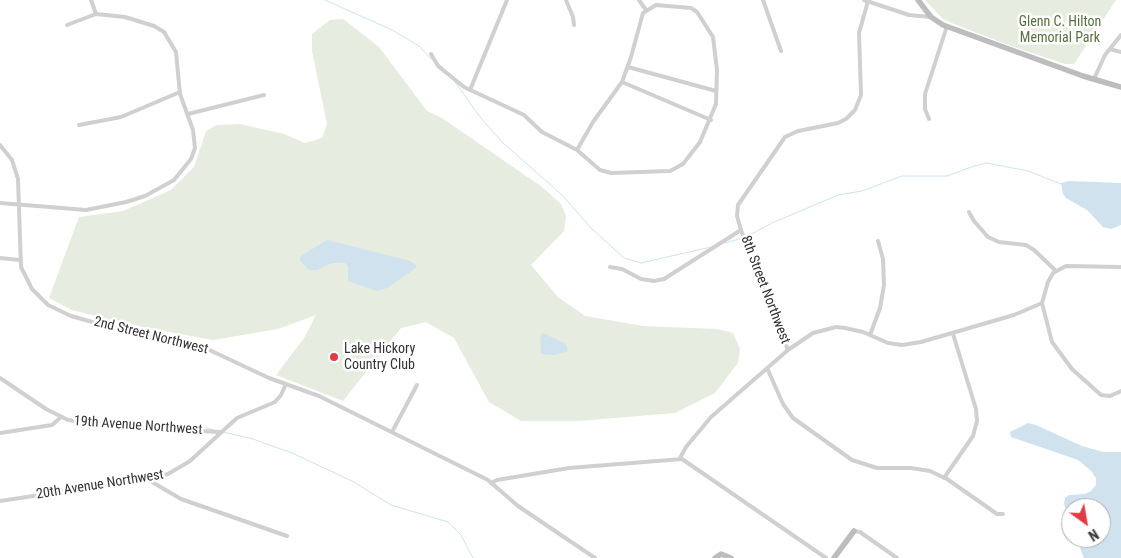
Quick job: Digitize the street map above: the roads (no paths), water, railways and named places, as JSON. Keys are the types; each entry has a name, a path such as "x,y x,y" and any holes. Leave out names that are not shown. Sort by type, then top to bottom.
{"street":[{"path":"91,0 96,14"},
{"path":"470,90 506,0"},
{"path":"566,0 574,25"},
{"path":"639,0 646,10"},
{"path":"763,0 780,51"},
{"path":"918,0 931,17 947,26 1121,87"},
{"path":"866,1 909,15 931,17"},
{"name":"8th Street Northwest","path":"788,350 741,230 737,216 738,205 782,140 792,133 838,123 846,119 855,110 861,95 859,33 866,1"},
{"path":"431,54 438,66 470,90 514,109 549,137 577,150 606,172 675,170 683,164 700,142 711,120 716,104 717,70 712,37 702,18 691,8 656,5 646,10 622,82 593,122 577,150"},
{"path":"0,203 86,210 126,202 158,190 174,180 191,159 194,138 180,92 176,52 164,32 154,26 125,17 96,14 67,25"},
{"path":"929,119 925,108 925,94 947,26"},
{"path":"1094,79 1110,48 1121,35"},
{"path":"1110,48 1121,52"},
{"path":"628,67 716,91"},
{"path":"622,82 711,120"},
{"path":"79,125 121,117 180,92"},
{"path":"188,114 264,96"},
{"name":"2nd Street Northwest","path":"0,145 14,163 20,206 20,260 23,273 32,289 43,301 57,310 110,327 203,347 269,378 319,396 492,483 518,506 595,558"},
{"path":"969,212 988,237 999,242 1026,245 1056,271"},
{"path":"610,267 622,269 641,278 654,281 664,279 741,230"},
{"path":"870,335 880,308 884,284 878,241"},
{"path":"0,258 20,260"},
{"path":"1121,267 1076,264 1066,266 1056,271 1048,282 1042,303 1050,337 1068,365 1101,395 1110,396 1121,391"},
{"path":"680,458 686,447 712,417 788,350 809,335 824,330 845,328 902,345 953,334 1014,315 1042,303"},
{"path":"944,478 973,436 977,421 976,409 953,334"},
{"path":"768,368 783,404 793,418 852,460 876,468 918,468 944,478 997,514 1003,514"},
{"path":"0,378 60,418"},
{"name":"20th Avenue Northwest","path":"0,501 147,479 180,468 242,414 275,402 286,384"},
{"path":"392,432 417,385"},
{"name":"19th Avenue Northwest","path":"0,433 52,425 60,418 91,425 220,432"},
{"path":"492,483 497,480 569,468 680,458 691,463 826,558"},
{"path":"147,479 181,499 287,536"},
{"path":"834,558 854,531 860,532 897,558"},
{"path":"715,558 721,554 731,558"}],"water":[{"path":"1069,181 1121,183 1121,225 1111,229 1103,227 1087,210 1066,198 1063,194 1061,183"},
{"path":"327,240 410,261 416,265 416,268 387,288 377,291 348,281 348,266 345,263 332,263 317,270 309,270 300,260 301,256"},
{"path":"543,333 566,344 568,351 555,355 541,354 540,336"},
{"path":"1028,423 1082,446 1103,452 1121,452 1121,558 1084,558 1080,548 1111,548 1111,498 1065,498 1069,495 1085,494 1091,491 1096,485 1096,478 1091,471 1078,460 1011,437 1010,432"}],"waterway":[{"path":"325,0 392,30 419,46 431,59"},
{"path":"437,62 443,68"},
{"path":"455,82 480,117 502,142 561,194 592,229 624,258 641,263 711,247"},
{"path":"746,237 772,223 838,195 862,191 902,176 947,176 987,163 1028,171 1061,184"},
{"path":"725,243 743,238"},
{"path":"198,426 214,430"},
{"path":"223,432 253,439 292,453 352,481 391,505 448,522 461,535 473,558"}],"place":[{"name":"Lake Hickory Country Club","path":"334,357"}],"park label":[{"name":"Glenn C. Hilton Memorial Park","path":"1060,30"}]}
